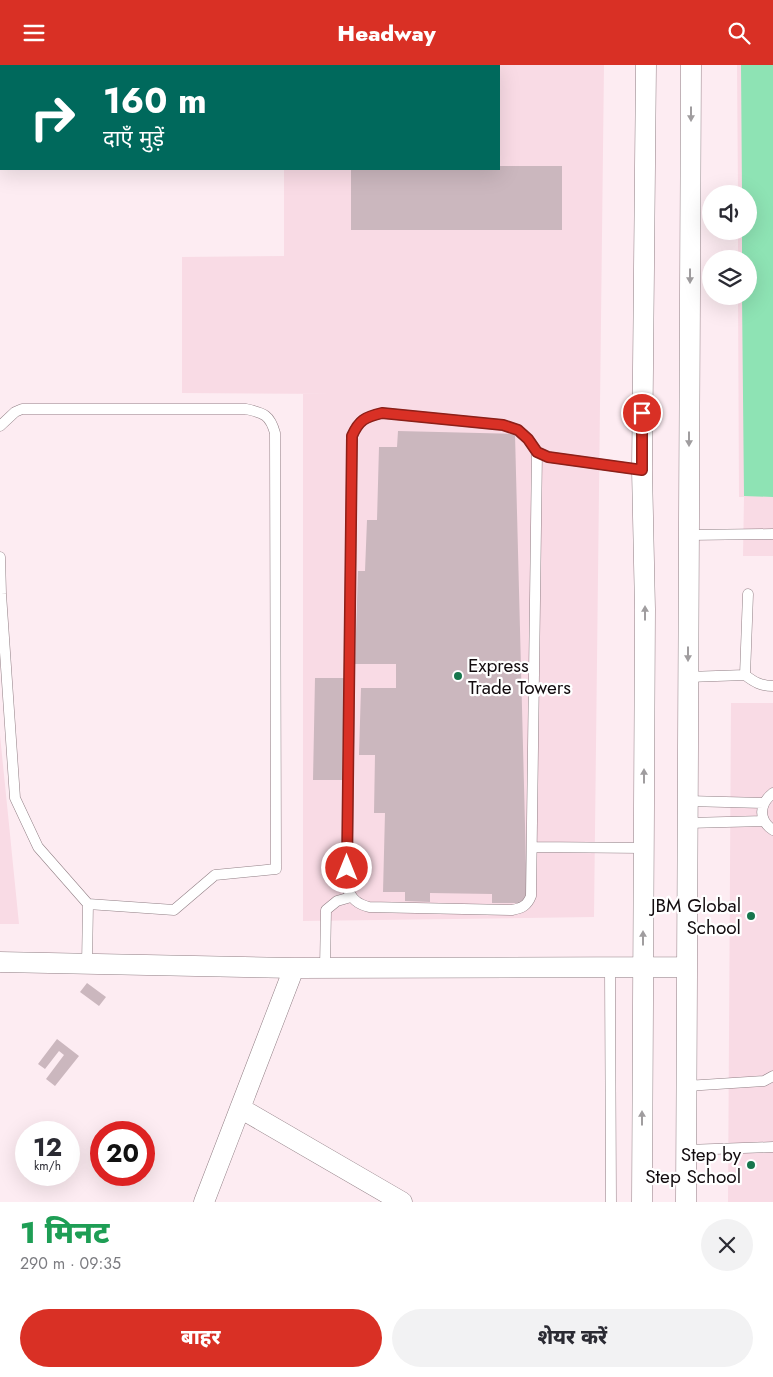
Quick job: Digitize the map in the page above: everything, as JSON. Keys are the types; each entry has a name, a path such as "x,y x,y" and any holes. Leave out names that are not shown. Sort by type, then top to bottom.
{"street":[{"path":"642,1202 645,609 642,470 646,65"},
{"path":"686,1202 691,65"},
{"path":"0,962 294,968 687,967"},
{"path":"204,1202 294,968"},
{"path":"240,1108 402,1202"}],"lane":[{"path":"0,426 15,412 22,409 246,409 264,413 272,422 275,433 276,869 215,875 174,910 88,904"},
{"path":"537,452 532,847 531,896 529,902 522,907 512,910 369,907 360,905 351,897 347,887 352,436 358,423 370,416 382,413 503,425 518,430 528,439 537,452 548,457 642,470"},
{"path":"689,535 773,534"},
{"path":"0,557 15,798 38,847 88,904 87,964"},
{"path":"745,675 748,594"},
{"path":"688,677 745,675 763,686 773,686"},
{"path":"773,793 763,803 762,815 764,821 773,830"},
{"path":"688,801 763,803"},
{"path":"688,823 764,821"},
{"path":"532,847 644,848"},
{"path":"325,968 326,910 337,901 351,897"},
{"path":"610,967 610,1202"},
{"path":"686,1086 764,1081 773,1077"},
{"path":"686,1150 773,1147"}],"shaded area":[{"path":"500,65 604,65 594,917 303,921 303,394 331,394 182,393 182,257 284,256 284,170 500,170"},
{"path":"737,65 773,65 773,556 743,556 744,497 739,497 738,305 757,305 757,250 738,250 738,240 757,240 757,185 738,185"},
{"name":"JBM Global School","path":"731,703 773,703 773,1202 728,1202"},
{"path":"0,735 19,924 0,924"}],"green space":[{"path":"741,65 773,65 773,497 744,496 742,305 757,305 757,250 742,250 742,240 757,240 757,185 742,185"}],"building":[{"path":"500,166 562,166 562,230 351,230 351,170 500,170"},
{"name":"Express Trade Towers","path":"398,431 515,434 527,903 492,903 492,894 430,893 430,902 405,901 405,892 383,892 385,813 374,813 375,755 359,755 361,688 396,688 396,664 355,664 358,571 365,571 367,520 377,520 379,447 397,447"},
{"path":"315,678 344,678 342,780 313,780"},
{"path":"87,983 106,997 99,1006 80,992"},
{"path":"57,1039 79,1056 55,1086 46,1079 64,1055 59,1051 45,1069 38,1064"}],"place":[{"name":"Express Trade Towers","path":"458,676"},
{"name":"JBM Global School","path":"751,916"},
{"name":"Step by Step School","path":"751,1165"}],"route":[{"path":"347,868 352,436 358,423 370,416 382,413 503,425 518,430 528,439 537,452 548,457 642,470 642,413"}]}
